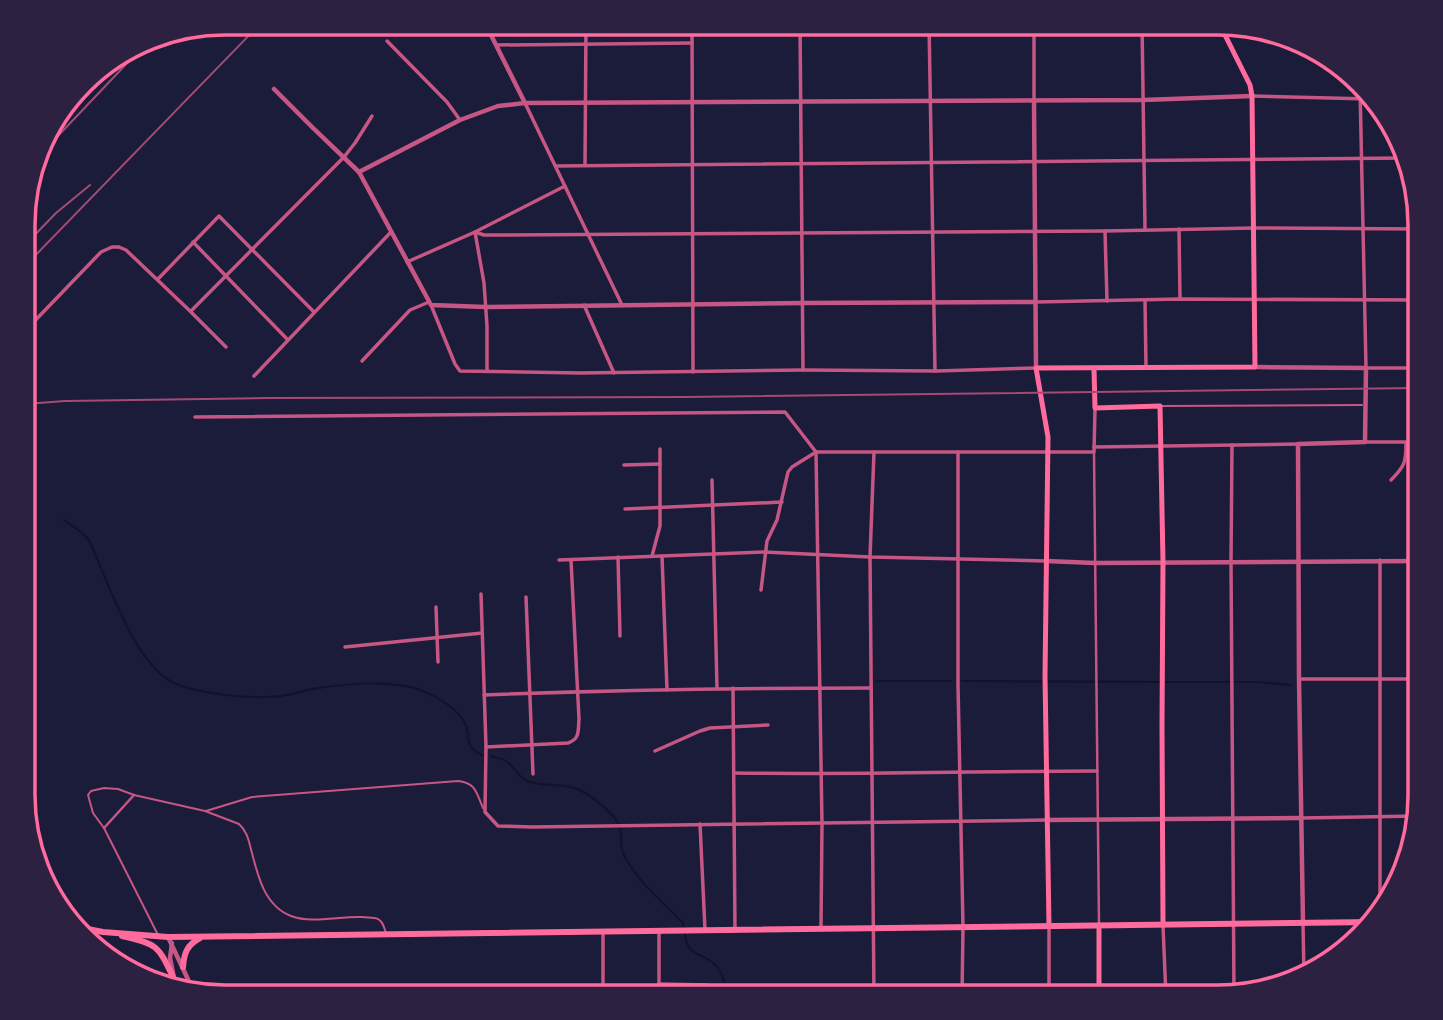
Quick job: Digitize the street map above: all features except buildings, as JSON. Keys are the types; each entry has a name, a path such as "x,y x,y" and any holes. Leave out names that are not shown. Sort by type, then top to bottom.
{"highway":[{"path":"103,932 159,936 169,941 176,937 202,936 1359,922"},
{"path":"92,930 149,943 158,949 173,977"},
{"path":"183,967 190,943 202,936"}],"main road":[{"path":"1049,926 1045,685 1048,452 1046,423 1036,368 1255,367 1252,96 1250,85 1225,35"},
{"path":"1094,369 1095,408 1160,406 1163,924"},
{"path":"1098,985 1099,925"}],"street":[{"path":"491,35 622,304"},
{"path":"585,35 585,165"},
{"path":"692,35 694,372"},
{"path":"800,35 803,370"},
{"path":"929,35 935,371"},
{"path":"274,89 359,172 430,304 455,365 460,371 614,373 1036,368 1034,35"},
{"path":"1142,35 1145,229"},
{"path":"387,41 447,102 460,120"},
{"path":"496,45 692,43"},
{"path":"359,172 460,120 498,106 525,103 1143,100 1252,96 1360,99 1366,368 1364,443"},
{"path":"190,311 344,156 355,144 372,116"},
{"path":"556,166 1396,158"},
{"path":"407,262 475,232 565,186"},
{"path":"158,279 219,216 314,312"},
{"path":"1179,229 1180,299"},
{"path":"475,232 496,235 1408,229"},
{"path":"1105,231 1107,301"},
{"path":"254,376 391,232"},
{"path":"475,232 484,283 487,371"},
{"path":"193,242 288,340"},
{"path":"35,320 101,252 119,247 126,250 158,279 226,348"},
{"path":"362,360 410,310 430,304 486,307 1180,299 1408,300"},
{"path":"1145,300 1146,368"},
{"path":"584,305 614,373"},
{"path":"1255,367 1408,368"},
{"path":"1095,408 1099,925"},
{"path":"195,417 785,412 816,452 822,824 821,929"},
{"path":"761,590 764,552 777,520 788,472 816,452 1048,452 1161,446 1406,442 1405,464 1391,480"},
{"path":"1298,444 1304,964"},
{"path":"1232,445 1234,984"},
{"path":"652,555 660,526 660,449"},
{"path":"873,452 870,557 874,985"},
{"path":"958,452 962,985"},
{"path":"624,465 660,464"},
{"path":"712,480 717,688"},
{"path":"625,509 782,502"},
{"path":"559,560 764,552 1095,563 1408,561"},
{"path":"662,555 667,690"},
{"path":"618,556 620,636"},
{"path":"486,747 568,743 577,738 578,691 571,560"},
{"path":"1380,560 1380,894"},
{"path":"481,594 486,747 485,812 498,826 1407,816"},
{"path":"526,597 533,774"},
{"path":"436,607 438,662"},
{"path":"345,647 482,633"},
{"path":"1299,679 1408,680"},
{"path":"484,695 717,688 871,688"},
{"path":"733,688 735,930"},
{"path":"655,751 700,731 720,727 768,725"},
{"path":"734,773 821,775 1097,771"},
{"path":"104,828 134,795"},
{"path":"699,824 705,930"},
{"path":"1163,924 1166,985"},
{"path":"1049,926 1049,985"},
{"path":"603,931 603,985"},
{"path":"659,931 659,984 707,985"},
{"path":"169,941 174,977"},
{"path":"169,941 189,981"}],"lane":[{"path":"1160,406 1364,405"},
{"path":"205,811 252,797 458,781 468,782 474,788 485,812"},
{"path":"159,936 104,828 93,813 88,795 91,791 118,789 205,811 240,824 248,840 262,889 280,909 291,916 303,918 374,918 383,924 386,934"}],"waterway":[{"path":"64,520 89,540 135,641 161,675 176,684 218,694 252,697 279,696 350,684 377,683 414,688 434,696 454,709 466,725 469,744 482,755"},
{"path":"877,681 951,681"},
{"path":"962,681 1160,682"},
{"path":"1166,682 1258,682 1291,685"},
{"path":"491,756 506,761 526,780 577,789 602,805 618,823 626,859 652,892 683,923 684,928"},
{"path":"685,934 686,942 692,951 718,968 725,985"}],"railway":[{"path":"35,256 249,35"},
{"path":"56,138 130,60"},
{"path":"35,235 90,185"},
{"path":"35,403 267,398 686,397 1408,388"}]}
